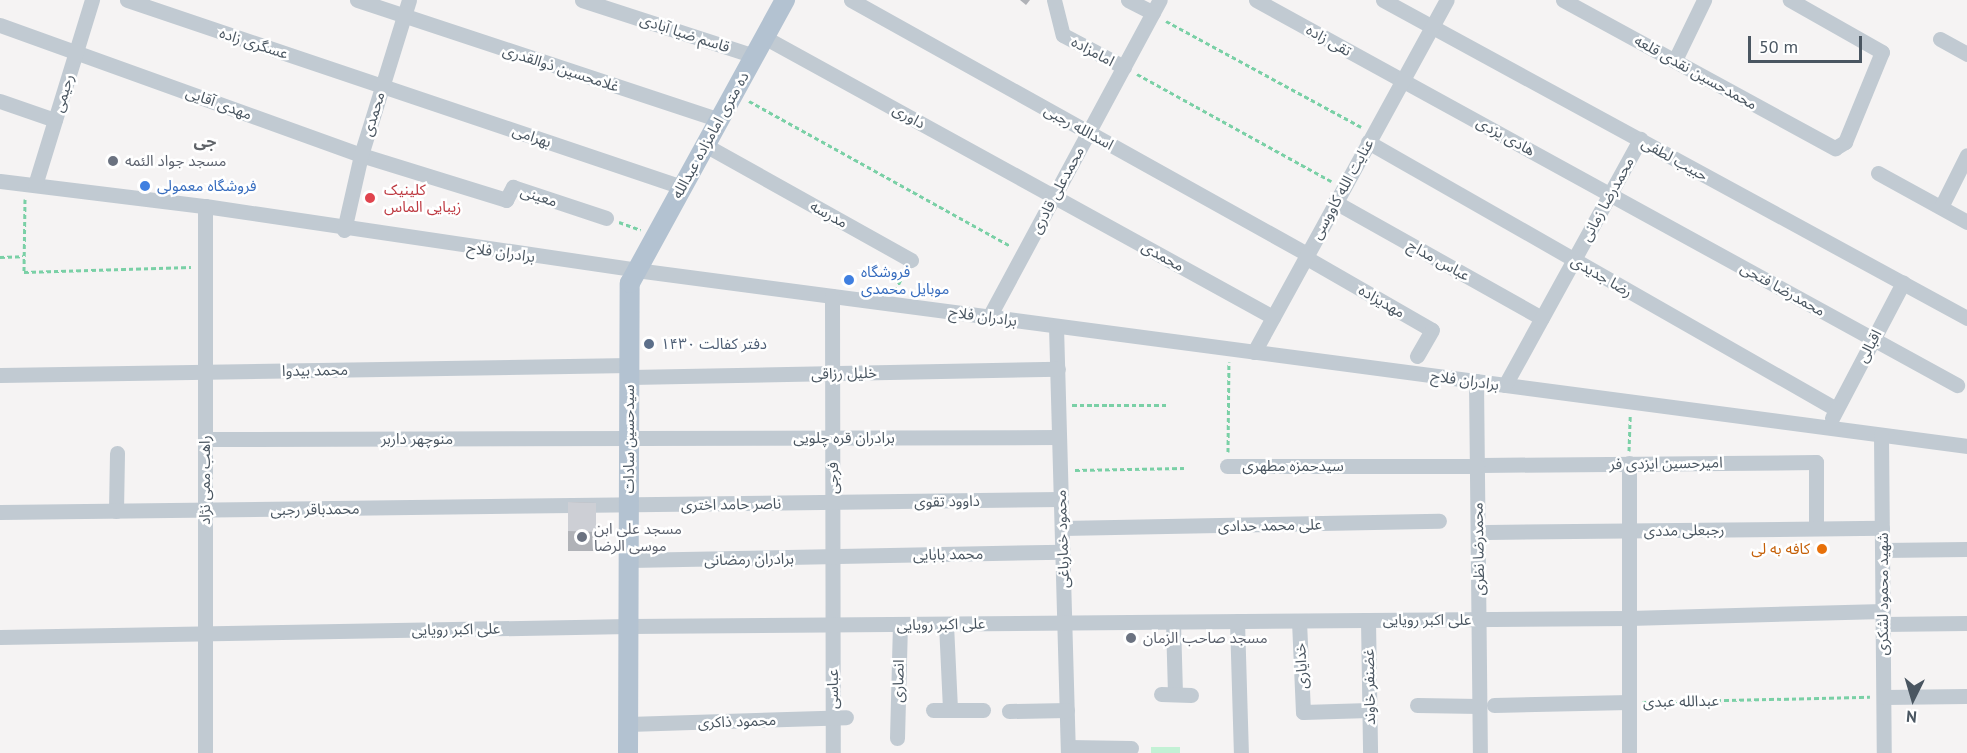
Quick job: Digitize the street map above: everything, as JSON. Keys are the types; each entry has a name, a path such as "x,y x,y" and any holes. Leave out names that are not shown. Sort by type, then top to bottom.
{"main road":[{"name":"ده متری امامزاده عبدالله","path":"636,270 784,0"},
{"name":"سیدحسین سادات","path":"628,753 629,292 636,270"}],"street":[{"name":"رحیمی","path":"30,185 55,120 92,0"},
{"name":"عسگری زاده","path":"127,0 382,85"},
{"name":"غلامحسین ذوالقدری","path":"357,0 719,120"},
{"name":"محمدی","path":"344,230 361,154 409,0"},
{"name":"قاسم ضیا آبادی","path":"582,0 754,56"},
{"name":"اسدالله رجبی","path":"851,0 1306,255"},
{"name":"امامزاده","path":"1054,0 1063,35 1124,67"},
{"path":"1128,0 1156,7"},
{"name":"تقی زاده","path":"1256,0 1402,80"},
{"name":"حبیب لطفی","path":"1383,0 1967,318"},
{"name":"عنایت‌ الله کاووسی","path":"1254,352 1447,0"},
{"name":"محمدحسین نقدی قلعه","path":"1563,0 1835,148 1845,142 1882,52 1790,0"},
{"path":"1675,60 1704,0"},
{"name":"محمدعلی قادری","path":"989,317 1156,7"},
{"name":"مهدی آقایی","path":"0,25 361,154"},
{"name":"داوری","path":"765,37 1054,196"},
{"path":"1940,39 1967,54"},
{"name":"هادی یزدی","path":"1402,80 1610,193"},
{"name":"بهرامی","path":"382,85 682,187"},
{"path":"0,101 55,120"},
{"name":"رضا جدیدی","path":"1370,138 1574,260 1836,409"},
{"name":"محمدرضا زمانی","path":"1505,385 1640,139"},
{"name":"مدرسه","path":"705,145 911,260"},
{"name":"معینی","path":"361,154 506,200 513,187 606,218"},
{"path":"1941,207 1967,155"},
{"path":"1878,173 1967,222"},
{"name":"برادران فلاح","path":"0,181 205,206 344,230 636,270 1967,446"},
{"name":"محمدرضا فتحی","path":"1610,193 1957,385"},
{"name":"عباس مداح","path":"1339,195 1542,318"},
{"name":"محمدی","path":"1054,196 1273,317"},
{"name":"راهب ممی نژاد","path":"205,206 205,753"},
{"name":"مهدیزاده","path":"1306,255 1432,330 1417,356"},
{"name":"اقبالی","path":"1827,428 1903,283"},
{"name":"فرجی","path":"832,296 833,625"},
{"name":"محمود خمارباغی","path":"1056,326 1068,750"},
{"name":"خلیل رزاقی","path":"630,371 832,373 1058,369"},
{"name":"محمد بیدوا","path":"0,375 630,371"},
{"name":"محمدرضا نظری","path":"1476,381 1479,465 1478,619 1487,706 1480,753"},
{"name":"شهید محمود لشکری","path":"1881,435 1884,753"},
{"name":"برادران قره چلویی","path":"629,438 1059,437"},
{"name":"منوچهر داربر","path":"205,439 629,438"},
{"path":"116,511 117,453"},
{"name":"امیرحسین ایزدی فر","path":"1479,465 1816,462 1816,528"},
{"path":"1629,464 1629,753"},
{"name":"سیدحمزه مطهری","path":"1227,466 1479,465"},
{"name":"داوود تقوی","path":"833,502 1061,499"},
{"name":"ناصر حامد اختری","path":"629,506 833,502"},
{"name":"محمدباقر رجبی","path":"0,512 629,506"},
{"name":"علی محمد حدادی","path":"1062,528 1439,521"},
{"name":"رجبعلی مددی","path":"1487,532 1882,528"},
{"path":"1882,550 1967,549"},
{"name":"محمد بابایی","path":"833,556 1062,552"},
{"name":"برادران رمضانی","path":"629,560 833,556"},
{"name":"علی اکبر رویایی","path":"0,637 629,626 1478,619 1883,617 1967,623"},
{"name":"غضنفر خاوند","path":"1368,620 1370,753"},
{"path":"1237,621 1241,753"},
{"name":"خدایاری","path":"1299,621 1304,712 1369,710"},
{"path":"1173,622 1176,694"},
{"name":"انصاری","path":"897,738 900,624"},
{"path":"946,624 950,710"},
{"name":"عباسی","path":"833,625 840,718 833,753"},
{"path":"1884,697 1967,696"},
{"name":"عبدالله عبدی","path":"1417,705 1487,706 1629,702"},
{"path":"933,710 983,710"},
{"path":"1009,711 1067,710"},
{"name":"محمود ذاکری","path":"628,724 840,718"},
{"path":"1068,750 1131,748"}],"path":[{"path":"1156,7 1370,138"},
{"path":"1124,67 1339,195"},
{"path":"734,93 1024,252"},
{"path":"30,185 23,256 24,272 205,266"},
{"path":"606,218 656,235"},
{"path":"0,256 23,256"},
{"path":"889,303 911,260"},
{"name":"سیدحمزه مطهری","path":"1227,466 1229,348"},
{"path":"1629,464 1630,401"},
{"path":"1059,405 1169,405"},
{"path":"1060,470 1184,468"},
{"name":"عبدالله عبدی","path":"1629,702 1867,697"}],"green space":[{"path":"1151,747 1180,747 1180,753 1151,753"}],"building":[{"path":"568,502 596,503 596,532 568,531"}],"place":[{"name":"مسجد جواد الئمه","path":"113,161"},
{"name":"فروشگاه معمولی","path":"145,186"},
{"name":"کلینیک زیبایی الماس","path":"370,198"},
{"name":"فروشگاه موبایل محمدی","path":"849,280"},
{"name":"دفتر کفالت ۱۴۳۰","path":"649,344"},
{"name":"مسجد علی ابن موسی الرضا","path":"582,537"},
{"name":"کافه به لی","path":"1822,549"},
{"name":"مسجد صاحب الزمان","path":"1131,638"}],"district":[{"name":"جی","path":"205,141"}]}
